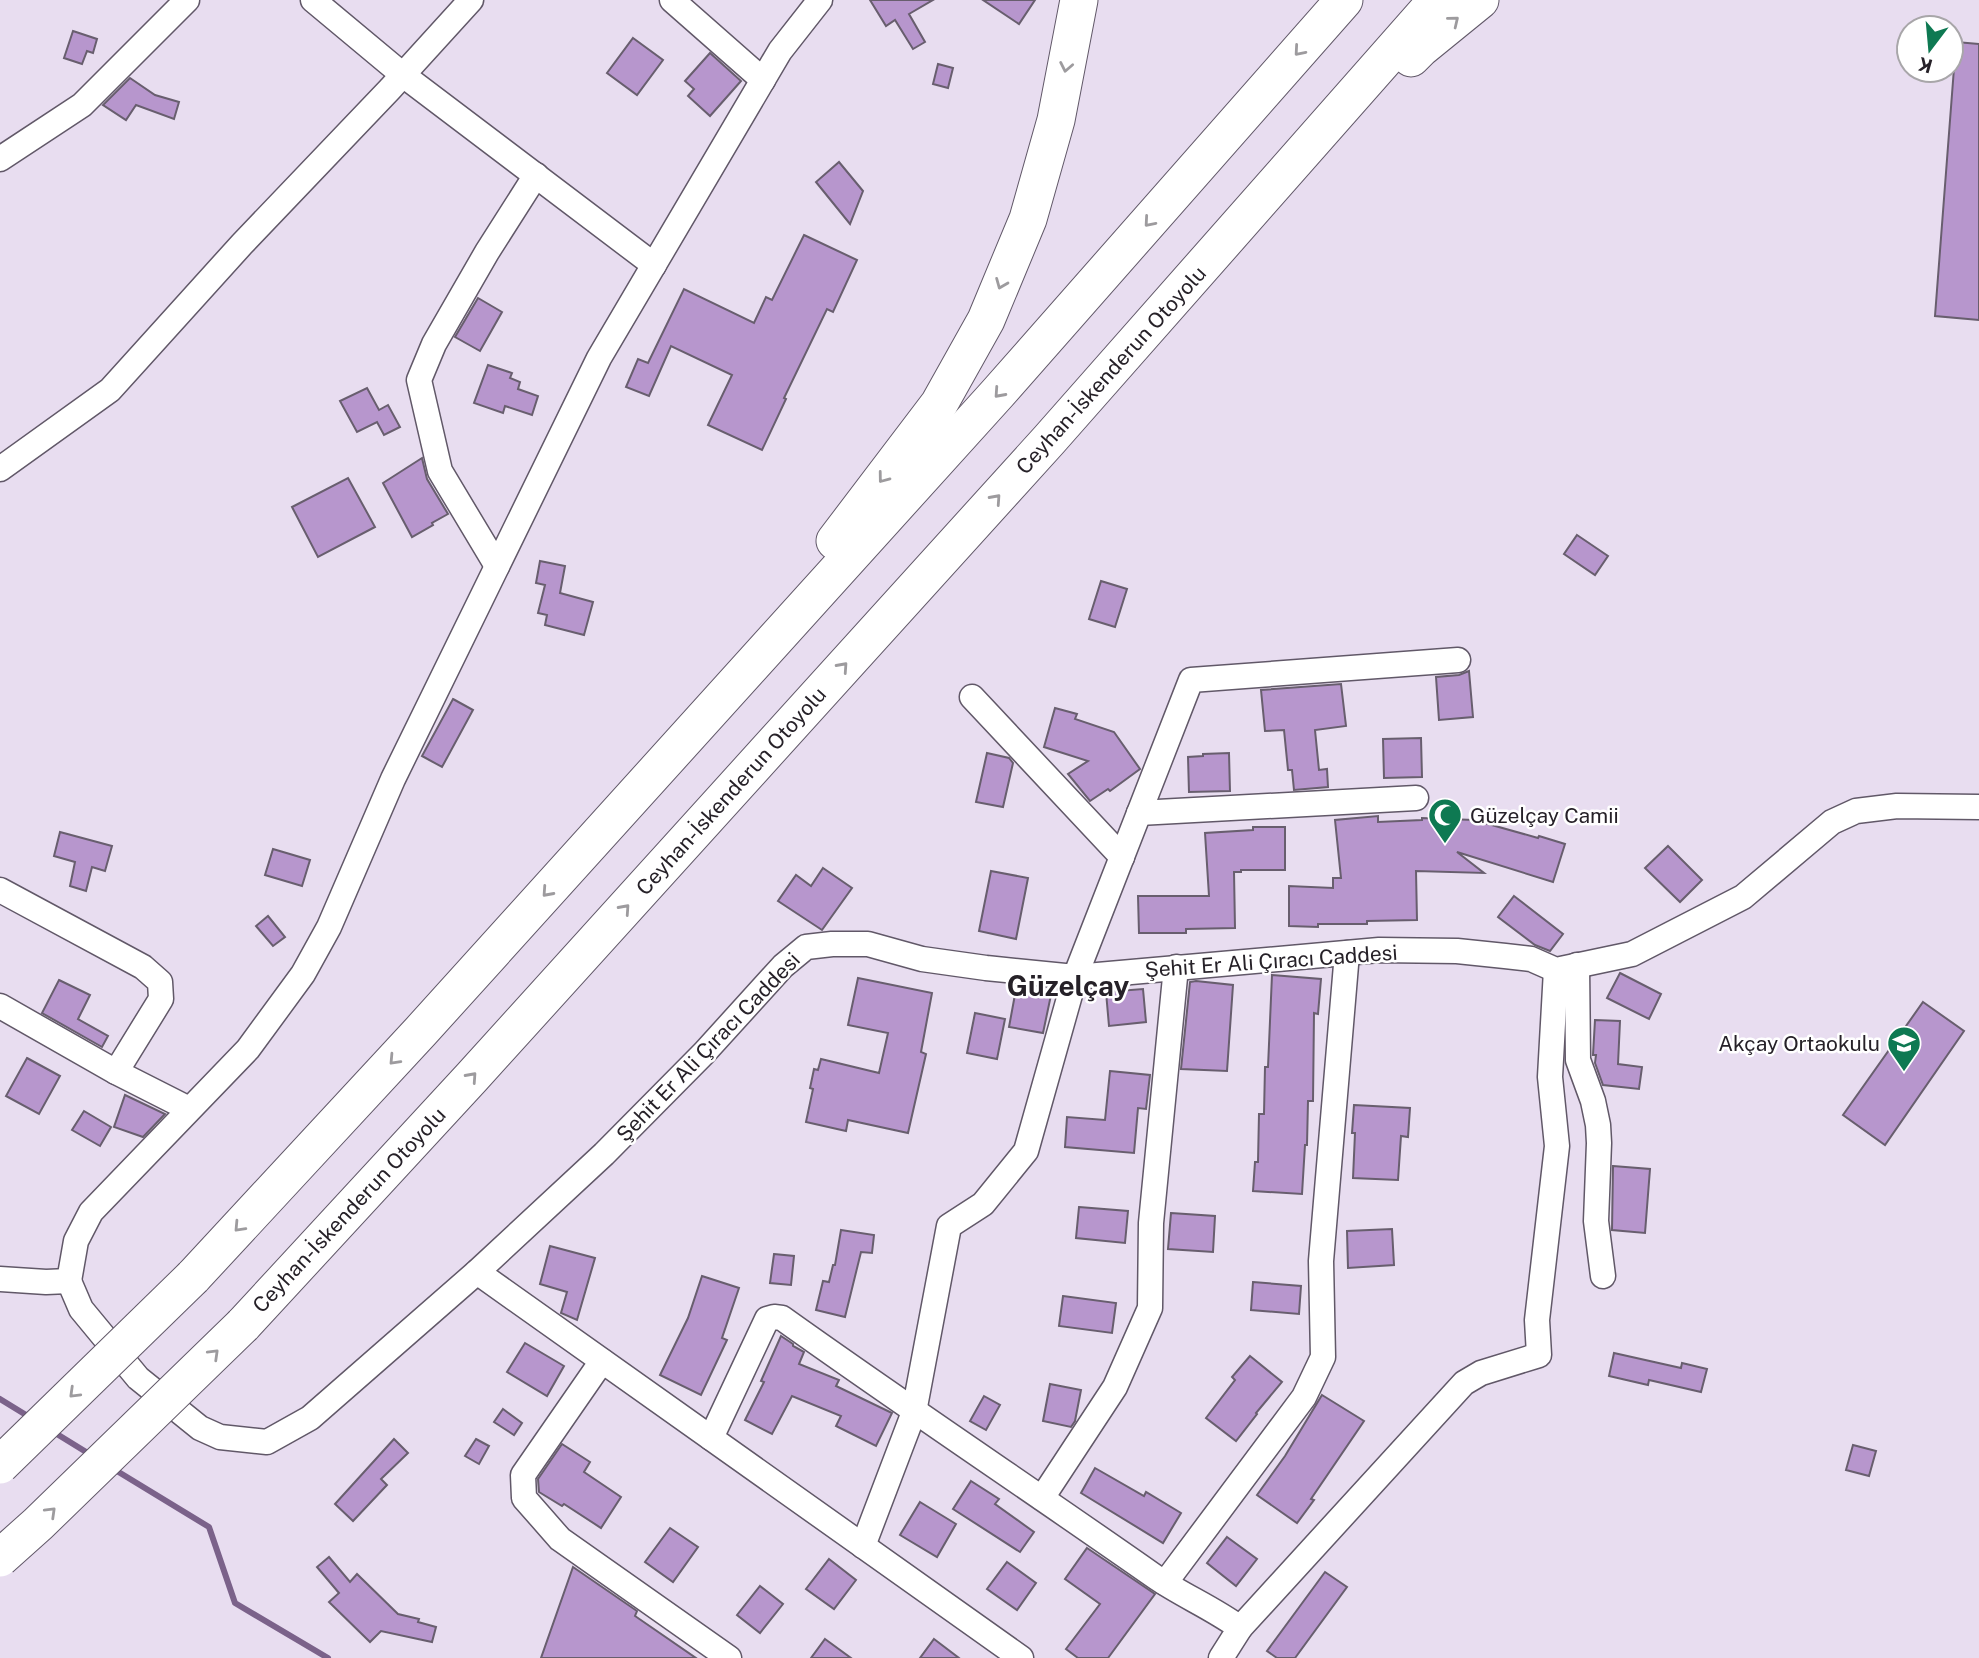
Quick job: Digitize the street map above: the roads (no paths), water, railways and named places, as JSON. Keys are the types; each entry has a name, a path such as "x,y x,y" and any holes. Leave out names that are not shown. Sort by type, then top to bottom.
{"highway":[{"path":"642,787 799,589 939,404 986,320 1032,206 1056,120 1079,0"},
{"path":"0,1465 193,1277 421,1031 997,394 1344,0"},
{"name":"Ceyhan-İskenderun Otoyolu","path":"0,1558 243,1325 472,1077 1049,440 1437,0"},
{"path":"1049,440 1421,48 1480,0"}],"street":[{"path":"0,159 82,105 187,0"},
{"path":"313,0 403,75 654,265"},
{"path":"0,469 110,390 242,244 471,0"},
{"path":"672,0 763,80"},
{"path":"0,1279 69,1281 76,1241 91,1212 248,1049 303,974 329,927 393,779 599,358 780,51 820,0"},
{"path":"497,566 440,471 419,380 434,344 487,252 536,175"},
{"path":"863,1546 914,1412 949,1226 984,1203 1026,1151 1075,977 1191,680 1458,660"},
{"path":"972,697 1122,857"},
{"path":"1139,813 1416,798"},
{"path":"1567,967 1632,954 1743,897 1832,822 1856,811 1897,806 1979,807"},
{"path":"0,890 143,967 160,982 161,999 116,1072"},
{"name":"Şehit Er Ali Çıracı Caddesi","path":"69,1281 82,1309 138,1378 149,1387 200,1428 220,1437 267,1442 310,1419 477,1272 604,1153 704,1053 783,966 806,947 868,944 922,959 1075,977 1379,950 1457,951 1531,959 1567,967"},
{"path":"1165,1583 1304,1397 1323,1357 1321,1261 1346,953"},
{"path":"1042,1498 1115,1387 1150,1308 1151,1223 1176,967"},
{"path":"1567,967 1578,1060 1593,1101 1598,1125 1595,1220 1603,1276"},
{"path":"1221,1658 1240,1629 1464,1383 1481,1373 1539,1355 1537,1320 1557,1146 1550,1077 1567,967"},
{"path":"0,1006 116,1072 189,1109"},
{"path":"477,1272 1021,1658"},
{"path":"711,1438 767,1319 782,1318 914,1412 1165,1583 1220,1613 1240,1629"},
{"path":"602,1361 523,1475 524,1498 560,1539 729,1658"}],"waterway":[{"path":"0,1399 31,1418"},
{"path":"52,1431 91,1455"},
{"path":"112,1468 209,1527 235,1603 328,1658"}],"place":[{"name":"Güzelçay Camii","path":"1445,845"},
{"name":"Akçay Ortaokulu","path":"1904,1073"}],"district":[{"name":"Güzelçay","path":"1068,985"}]}
